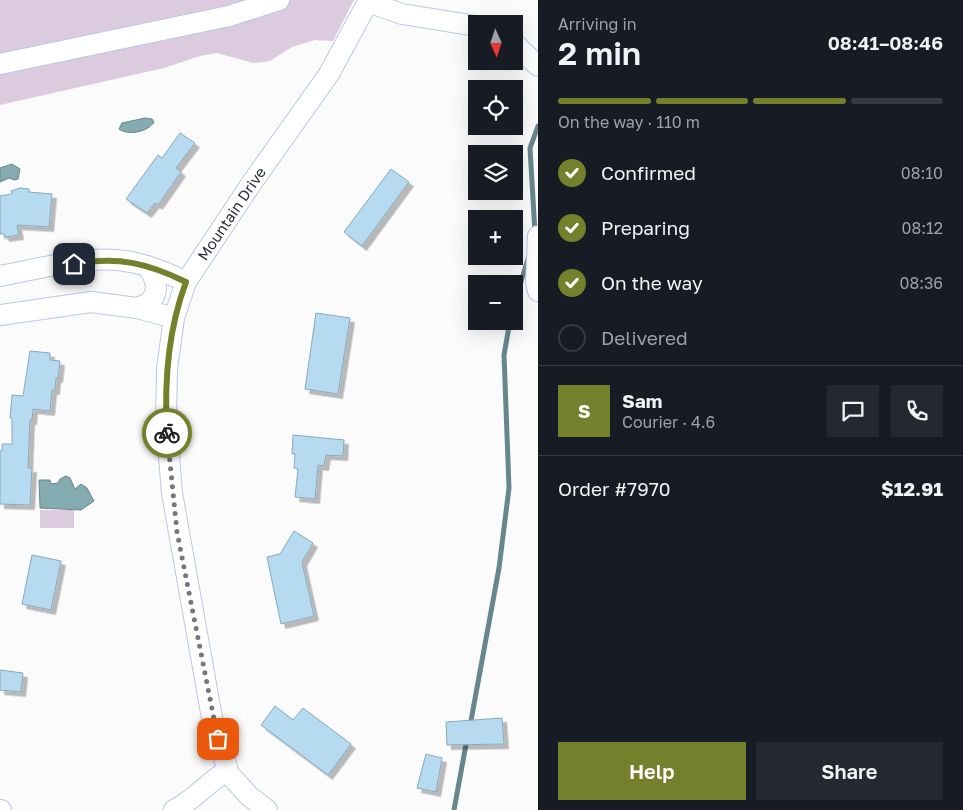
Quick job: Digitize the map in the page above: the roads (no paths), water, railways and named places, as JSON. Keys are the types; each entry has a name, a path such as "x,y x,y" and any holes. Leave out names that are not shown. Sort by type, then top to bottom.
{"street":[{"path":"0,64 229,16 279,0"},
{"path":"369,1 402,14 468,25"},
{"name":"Mountain Drive","path":"227,770 212,718 172,492 167,445 166,386 174,318 186,282 251,184 328,74 369,1"},
{"path":"523,52 538,66"},
{"path":"538,236 538,291"},
{"path":"0,276 105,259 127,261 148,266 186,282"},
{"path":"137,308 152,301 157,291 154,276 148,266"},
{"path":"0,315 83,302 137,308 174,318"},
{"path":"174,810 191,804 208,782 227,770 249,796 267,810"}],"water":[{"path":"145,118 152,119 154,122 143,130 127,132 119,129 122,123"},
{"path":"12,164 20,169 18,179 9,178 0,182 0,168"},
{"path":"66,476 70,478 75,489 81,484 87,488 94,501 81,510 40,508 39,480 50,480 51,484 58,483 60,479"}],"waterway":[{"path":"535,233 530,148 538,126"},
{"path":"523,275 529,256"},
{"path":"470,726 499,568 509,488 504,355 508,330"},
{"path":"454,810 467,739"}]}
